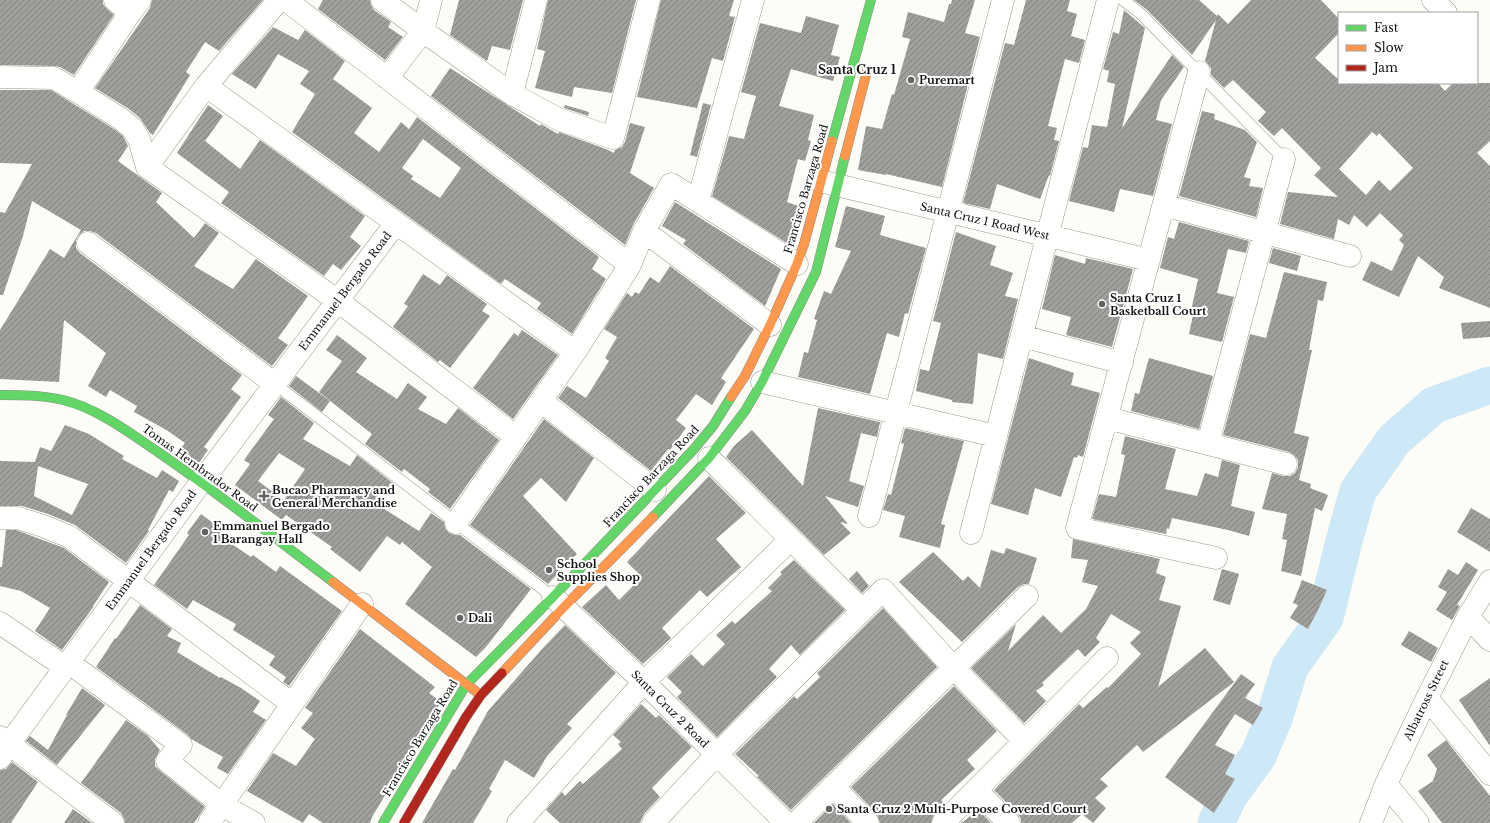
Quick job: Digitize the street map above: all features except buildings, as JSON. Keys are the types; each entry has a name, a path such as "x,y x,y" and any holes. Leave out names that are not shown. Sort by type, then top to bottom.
{"street":[{"path":"148,167 206,86 279,0"},
{"path":"286,0 630,265"},
{"path":"382,0 423,32 512,94 558,119 613,138 649,0"},
{"path":"386,78 423,32 431,0"},
{"path":"512,94 536,0"},
{"path":"698,202 752,0"},
{"name":"Francisco Barzaga Road","path":"383,823 466,685 668,502 709,458 745,411 762,382 816,272 829,184 871,0"},
{"path":"870,516 1003,0"},
{"path":"971,533 1108,0"},
{"path":"1433,0 1445,12"},
{"path":"78,92 128,4"},
{"name":"Francisco Barzaga Road","path":"404,823 466,717 481,695 655,490 694,450 724,409 745,376 797,264 829,184 870,60"},
{"path":"1199,72 1077,528 1216,558"},
{"path":"0,78 54,78 121,119 132,128 139,139 148,167 338,301 516,437"},
{"path":"206,86 575,352"},
{"path":"1208,443 1284,159"},
{"path":"456,523 575,352 630,265 644,231 671,184 797,264"},
{"name":"Santa Cruz 1 Road West","path":"829,184 1149,260"},
{"path":"1164,205 1350,256"},
{"name":"Emmanuel Bergado Road","path":"3,747 67,665 396,223"},
{"path":"644,231 770,325"},
{"path":"88,243 275,384"},
{"path":"1022,336 1122,362"},
{"path":"762,382 996,436"},
{"name":"Tomas Hembrador Road","path":"0,395 31,395 64,400 89,409 126,430 202,482 481,695"},
{"path":"541,401 655,490"},
{"path":"1107,418 1286,464"},
{"path":"709,458 862,610"},
{"path":"0,518 18,518 70,537 292,704"},
{"path":"518,823 644,682 790,540"},
{"name":"Albatross Street","path":"1371,823 1386,784 1426,698 1468,617 1490,581"},
{"path":"653,823 716,755 883,590 954,668 1024,741"},
{"path":"796,823 1027,596"},
{"name":"Santa Cruz 2 Road","path":"559,602 644,682 786,823"},
{"path":"209,823 362,604"},
{"path":"1468,617 1490,640"},
{"path":"0,623 67,665 181,745 167,761 222,805 254,823"},
{"path":"943,823 1107,658"},
{"path":"1426,698 1490,774"},
{"path":"3,747 113,823"},
{"path":"1386,784 1418,823"},
{"path":"833,786 868,823"},
{"path":"976,790 1009,823"}],"lane":[{"path":"1123,0 1141,14 1284,159"},
{"path":"275,384 559,602"}],"waterway":[{"path":"1216,823 1229,796 1258,756 1275,716 1290,667 1325,618 1358,491 1394,440 1434,405 1490,385"}],"traffic: fast":[{"path":"832,141 871,0"},
{"path":"653,517 709,458 745,411 762,382 816,272 845,156"},
{"path":"0,395 55,398 76,404 101,415 136,437 202,483 333,582"},
{"path":"383,823 466,685 553,597 694,449 713,426 731,397"}],"traffic: slow":[{"path":"845,156 867,71"},
{"path":"731,397 745,376 797,264 804,244 832,141"},
{"path":"502,673 564,607 653,517"},
{"path":"333,582 478,693"}],"traffic: jam":[{"path":"404,823 466,717 481,695 502,673"}],"place":[{"name":"Puremart","path":"911,80"},
{"name":"Santa Cruz 1 Basketball Court","path":"1102,304"},
{"name":"Bucao Pharmacy and General Merchandise","path":"264,496"},
{"name":"Emmanuel Bergado 1 Barangay Hall","path":"205,532"},
{"name":"School Supplies Shop","path":"549,570"},
{"name":"Dali","path":"460,618"},
{"name":"Santa Cruz 2 Multi-Purpose Covered Court","path":"829,809"}],"district":[{"name":"Santa Cruz 1","path":"857,70"}]}
